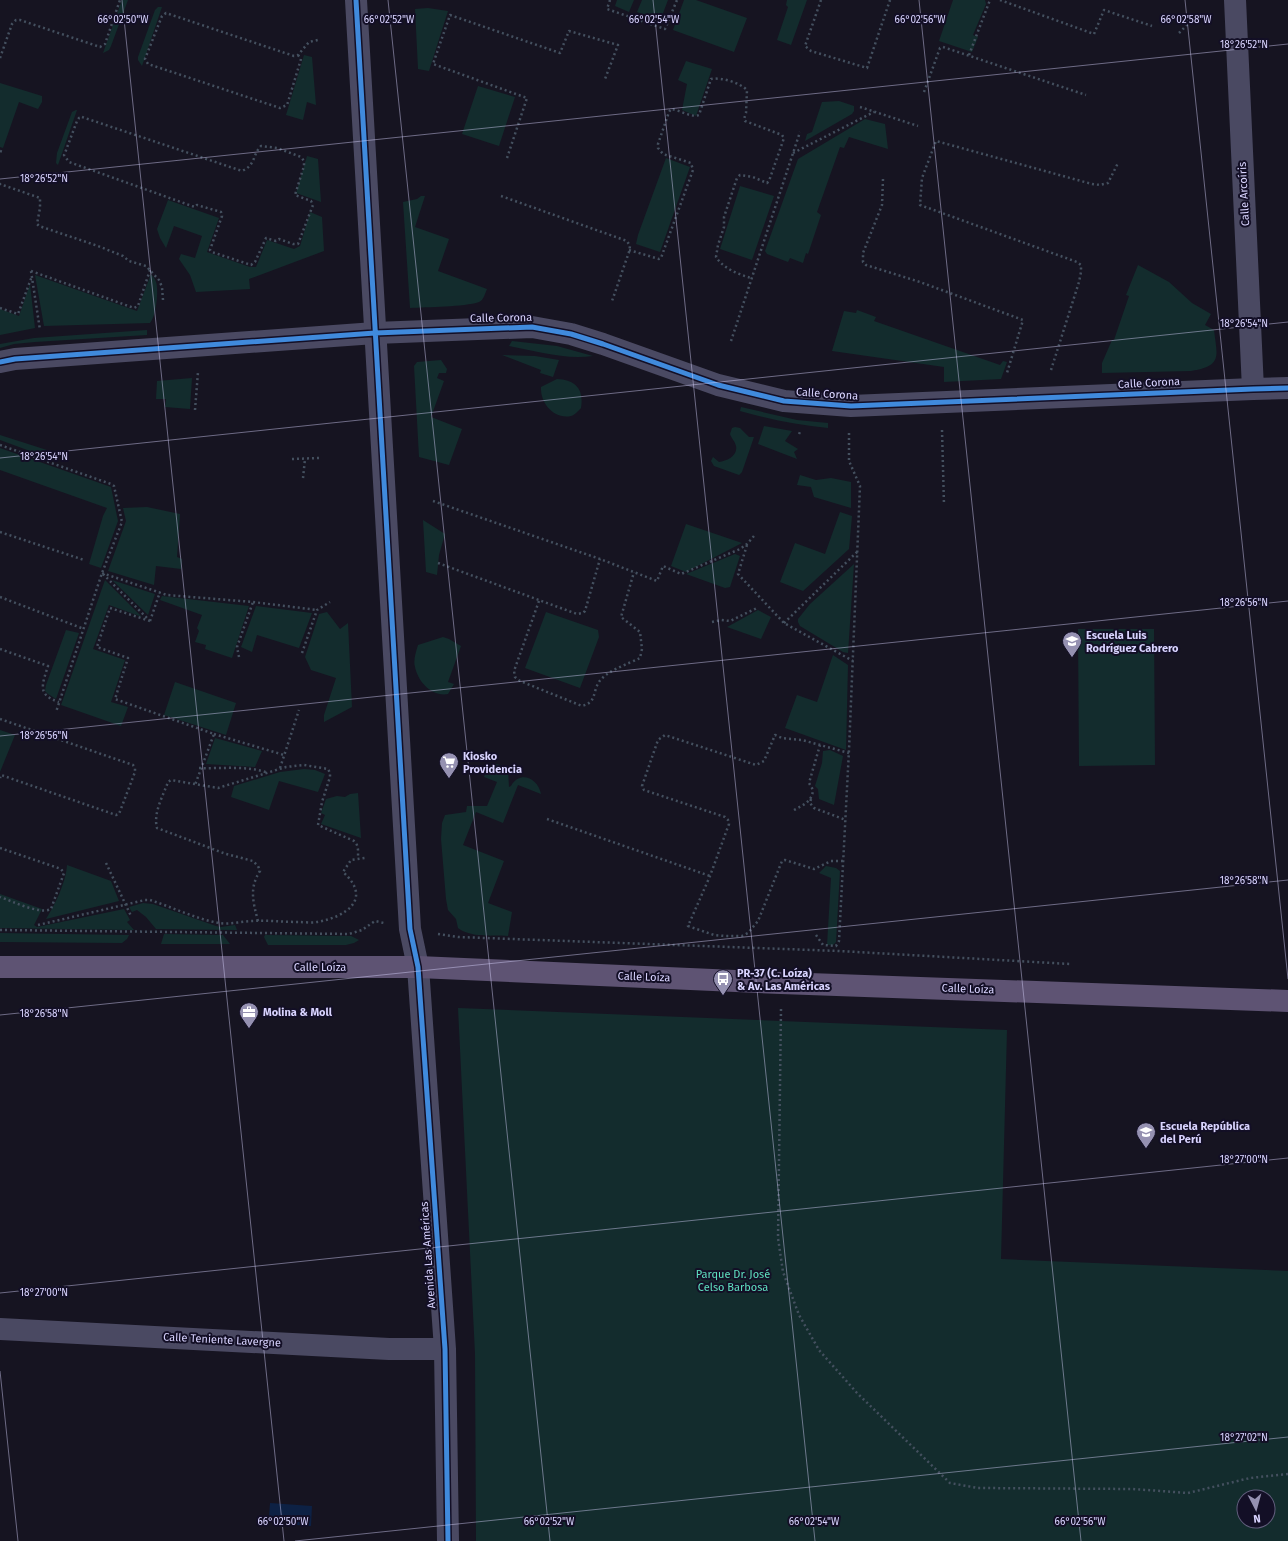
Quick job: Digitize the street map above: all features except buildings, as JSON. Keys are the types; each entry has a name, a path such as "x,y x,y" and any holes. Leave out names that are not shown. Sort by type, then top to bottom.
{"main road":[{"name":"Calle Loíza","path":"0,967 418,967 781,983 1288,1001"}],"street":[{"name":"Avenida Las Américas","path":"356,0 410,929 418,967 445,1350 448,1541"},
{"name":"Calle Arcoíris","path":"1235,0 1254,389"},
{"name":"Calle Corona","path":"0,362 15,359 375,332 532,326 571,334 603,344 718,385 784,401 851,406 940,404 1288,388"},
{"name":"Calle Teniente Lavergne","path":"0,1329 389,1349 445,1350"}],"path":[{"path":"0,58 12,24 16,20 20,20 100,47 105,44 120,0"},
{"path":"610,0 607,9 665,29 677,0"},
{"path":"821,0 805,46 811,50 867,68 890,0"},
{"path":"969,55 990,0"},
{"path":"1000,0 1094,34 1104,10 1152,26"},
{"path":"298,55 301,58 287,105 280,108 148,64 145,59 162,16 166,13 294,56 298,55 309,42 318,40"},
{"path":"507,158 527,98 433,64 450,15 560,53 569,31 618,45 605,79"},
{"path":"1179,33 1189,23"},
{"path":"924,92 940,48 947,47 1086,95"},
{"path":"629,250 659,259 662,256 693,170 693,166 691,163 663,154 658,148 658,144 671,109 693,116 699,115 711,79 720,79 748,90 745,121 782,135 784,138 769,181 767,183 740,175 737,178 724,217 724,227 716,257 720,263 727,268 751,278"},
{"path":"860,107 918,126"},
{"path":"793,153 874,112"},
{"path":"82,117 242,170 252,163 258,149 262,146 277,148 303,159 304,166 295,195 311,201 312,207 298,244 293,244 279,239 276,241 266,238 255,262 250,265 211,251 222,216 221,212 197,205 195,207 71,164 64,152 76,121 82,117"},
{"path":"731,341 800,132"},
{"path":"1049,376 1079,282 1081,265 1078,262 920,204 922,178 936,141 1100,185 1108,183 1118,163"},
{"path":"883,179 882,205 863,253 863,262 866,265 950,293 1023,320 1005,378"},
{"path":"0,185 40,198 37,224 39,226 104,248 123,256 129,261 146,266 159,280 163,292 163,300"},
{"path":"501,196 627,241 630,246 612,301"},
{"path":"0,308 18,314 32,275 31,271 134,308 138,306 150,270"},
{"path":"32,275 40,332"},
{"path":"195,410 198,370"},
{"path":"799,434 801,430"},
{"path":"942,430 944,505"},
{"path":"816,935 823,945 836,946 839,941 846,820 860,486 849,461 849,433"},
{"path":"0,445 114,486 122,522 102,573 56,712"},
{"path":"292,459 319,458"},
{"path":"303,478 305,459"},
{"path":"433,501 600,559 657,581 663,566 681,574 740,549 754,536"},
{"path":"0,532 84,560"},
{"path":"747,544 738,574 784,623 853,661"},
{"path":"784,623 857,552"},
{"path":"438,564 577,614 583,614 586,611 600,559"},
{"path":"539,600 514,671 515,677 520,681 582,706 592,701 600,681 611,672 640,658 642,653 640,632 621,617 634,572"},
{"path":"102,573 167,594 317,610 330,602"},
{"path":"102,573 150,621"},
{"path":"150,621 160,592"},
{"path":"0,597 84,629"},
{"path":"239,657 237,647 253,602"},
{"path":"150,621 110,608 97,647 128,658 115,699 214,734 284,755"},
{"path":"712,622 721,620 730,621 757,608"},
{"path":"302,653 317,610"},
{"path":"0,649 48,666 43,681 43,690 47,697 59,702"},
{"path":"280,769 299,710"},
{"path":"0,719 133,765 135,772 119,814 116,815 1,775 0,778"},
{"path":"195,785 200,768 214,734"},
{"path":"843,861 831,861 814,869 785,860 782,861 758,922 742,936 714,935 688,926 710,876 729,824 728,820 725,817 644,790 642,784 658,740 665,735 756,765 764,761 774,735 782,738 802,740 849,753"},
{"path":"820,746 809,783 813,790 810,803 814,808 846,820"},
{"path":"258,921 253,900 253,883 260,871 258,866 253,861 226,854 157,828 155,821 156,815 168,782 171,780 218,788 280,769 304,765 328,769 330,778 322,802 318,825 354,841 358,849 358,858"},
{"path":"200,768 251,769 261,770 268,773"},
{"path":"794,810 807,803 811,798"},
{"path":"547,819 710,876"},
{"path":"0,848 61,869 64,873 51,909 46,912 39,911 0,897"},
{"path":"38,925 140,900 150,900 225,924 258,921 316,922 341,914 348,910 356,900 357,894 353,882 344,872 351,860 365,858"},
{"path":"106,863 131,916"},
{"path":"0,930 350,934 362,930 375,921 410,929 458,937 839,951 1075,965"},
{"path":"781,983 778,1238 783,1272 799,1315 819,1350 857,1393 950,1483 978,1488 1133,1489 1188,1492 1250,1478 1288,1474"}],"green space":[{"path":"122,0 128,0 111,46 109,50 103,53"},
{"path":"617,0 634,0 629,12 615,6"},
{"path":"642,0 668,0 660,21 637,12"},
{"path":"684,0 696,0 747,18 734,52 673,30"},
{"path":"787,0 807,0 791,45 777,40 788,7 786,5"},
{"path":"953,0 985,0 986,4 973,35 978,37 972,52 939,41"},
{"path":"158,7 162,7 142,66 138,60 138,57 155,10"},
{"path":"428,8 448,11 429,71 418,69 415,9"},
{"path":"304,55 312,57 316,105 307,102 303,120 286,115"},
{"path":"686,61 712,69 696,116 682,110 687,84 678,80"},
{"path":"0,83 42,96 42,102 38,109 19,102 3,148 0,147"},
{"path":"478,86 515,97 499,146 462,134"},
{"path":"839,101 854,106 854,111 852,114 805,141 807,134 812,132 822,102"},
{"path":"76,110 58,165 56,163 57,153 72,112"},
{"path":"865,119 885,124 888,149 849,137 844,148 840,147 817,212 821,215 808,254 806,253 803,263 790,258 788,262 767,254 765,251 798,159"},
{"path":"307,156 318,159 321,202 296,193"},
{"path":"666,158 690,167 660,252 636,244"},
{"path":"740,186 774,196 752,260 720,249"},
{"path":"421,196 425,196 415,227 449,239 438,271 487,289 481,301 472,304 455,306 410,308 403,202 417,199"},
{"path":"168,200 219,218 207,252 250,267 256,267 267,240 294,249 300,246 310,212 322,217 324,251 249,279 250,289 196,292 190,275 179,259 181,254 195,258 202,236 174,226 166,248 157,229"},
{"path":"1138,265 1169,282 1192,303 1211,314 1205,325 1214,330 1216,358 1209,366 1191,371 1102,373 1102,363 1112,340 1114,340 1129,296 1126,295"},
{"path":"151,274 156,282 157,291 154,315 150,323 44,326 35,275 137,311"},
{"path":"30,284 35,328 0,335 0,309 19,316"},
{"path":"857,310 876,317 874,321 1000,365 1003,361 1007,362 1001,379 944,382 944,367 832,351 844,311 856,313"},
{"path":"147,330 147,335 35,342 14,344 0,348 0,344 34,338"},
{"path":"512,341 557,346 593,356 561,356 509,346"},
{"path":"502,355 535,356 559,360 553,377 540,373 541,370"},
{"path":"441,360 447,369 446,373 439,373 437,378 444,381 431,417 462,429 449,465 419,457 414,366 417,362"},
{"path":"192,378 190,409 165,407 166,399 156,399 157,381"},
{"path":"557,379 569,381 580,391 582,401 581,408 571,416 565,417 554,413 549,409 543,399 541,387"},
{"path":"741,407 797,420 828,423 828,428 762,417 740,411"},
{"path":"764,426 792,431 785,441 798,449 794,452 797,459 758,444"},
{"path":"732,428 740,428 749,437 754,437 742,472 739,475 714,466 711,461 713,457 719,462 734,455 736,446 730,434"},
{"path":"0,435 50,451 49,458 0,440"},
{"path":"0,448 111,487 118,521 101,568 89,564 103,516 107,508 0,470"},
{"path":"800,475 816,480 831,478 851,482 851,508 814,497 811,487 797,485"},
{"path":"147,507 180,514 177,557 182,559 181,569 156,566 154,585 108,571 126,521 123,508"},
{"path":"840,512 852,516 849,549 803,591 780,582 795,543 825,554"},
{"path":"423,520 445,534 439,555 437,575 426,572"},
{"path":"686,524 742,543 686,572 671,566"},
{"path":"735,554 740,556 730,587 725,588 686,574"},
{"path":"854,564 848,653 843,652 800,626 798,619 810,604"},
{"path":"105,580 142,617 109,605 93,649 125,660 111,702 128,707 121,726 61,705"},
{"path":"112,580 155,594 148,615"},
{"path":"162,596 249,606 232,658 205,649 206,645 195,642 199,631 197,628 202,615 160,600"},
{"path":"256,606 312,613 299,648 257,635 252,652 241,647"},
{"path":"758,610 771,617 761,639 727,627"},
{"path":"327,612 340,629 348,623 352,707 324,722 324,715 336,678 311,670 305,657 319,614"},
{"path":"546,612 598,630 599,637 580,688 525,668"},
{"path":"1078,629 1154,629 1155,765 1079,766"},
{"path":"66,630 79,633 56,699 45,691"},
{"path":"443,637 461,646 448,682 454,684 448,694 431,691 419,678 414,662 418,645"},
{"path":"833,655 848,665 846,750 785,728 797,695 817,702"},
{"path":"175,682 236,703 226,735 164,715"},
{"path":"0,730 15,735 0,772"},
{"path":"215,738 262,751 255,767 206,764"},
{"path":"830,750 843,756 834,805 819,799 818,789 815,786 822,763 823,751"},
{"path":"493,763 508,770 509,787 519,778 524,777 533,780 539,788 541,794 518,785 503,823 476,812 463,845 504,861 488,903 512,912 508,936 475,935 463,931 458,928 456,919 448,910 446,899 441,839 442,823 445,815 466,812 467,806 487,806 497,782 484,777 487,769"},
{"path":"304,769 315,770 325,774 318,792 279,781 269,810 231,797 234,786 280,772"},
{"path":"358,793 361,838 321,824 325,815 321,813 326,799 337,796 345,797 350,794"},
{"path":"67,865 111,881 119,901 46,919 60,893 65,879"},
{"path":"826,866 836,868 840,871 836,942 833,945 827,945 831,878 819,873"},
{"path":"0,894 42,909 34,925 37,927 124,909 130,920 127,922 134,930 0,928"},
{"path":"143,903 153,904 216,926 221,927 235,925 237,930 156,929 146,917 137,910 132,912 129,907"},
{"path":"0,933 129,935 122,943 0,942"},
{"path":"164,934 223,935 230,944 161,944"},
{"path":"265,935 351,936 359,940 346,945 268,945 264,937"},
{"name":"Parque Dr. José Celso Barbosa","path":"458,1008 1007,1030 1001,1259 1288,1271 1288,1541 476,1541 475,1354"}],"water":[{"path":"270,1503 312,1506 311,1526 297,1525 297,1518 269,1517"}],"cycle path":[{"path":"356,0 410,929 418,967 445,1349 448,1541"},
{"path":"0,362 15,359 375,333 532,327 571,334 718,385 784,401 851,406 1288,388"}],"place":[{"name":"Escuela Luis Rodríguez Cabrero","path":"1072,658"},
{"name":"Kiosko Providencia","path":"449,779"},
{"name":"PR-37 (C. Loíza) & Av. Las Américas","path":"723,996"},
{"name":"Molina & Moll","path":"249,1029"},
{"name":"Escuela República del Perú","path":"1146,1149"}]}
